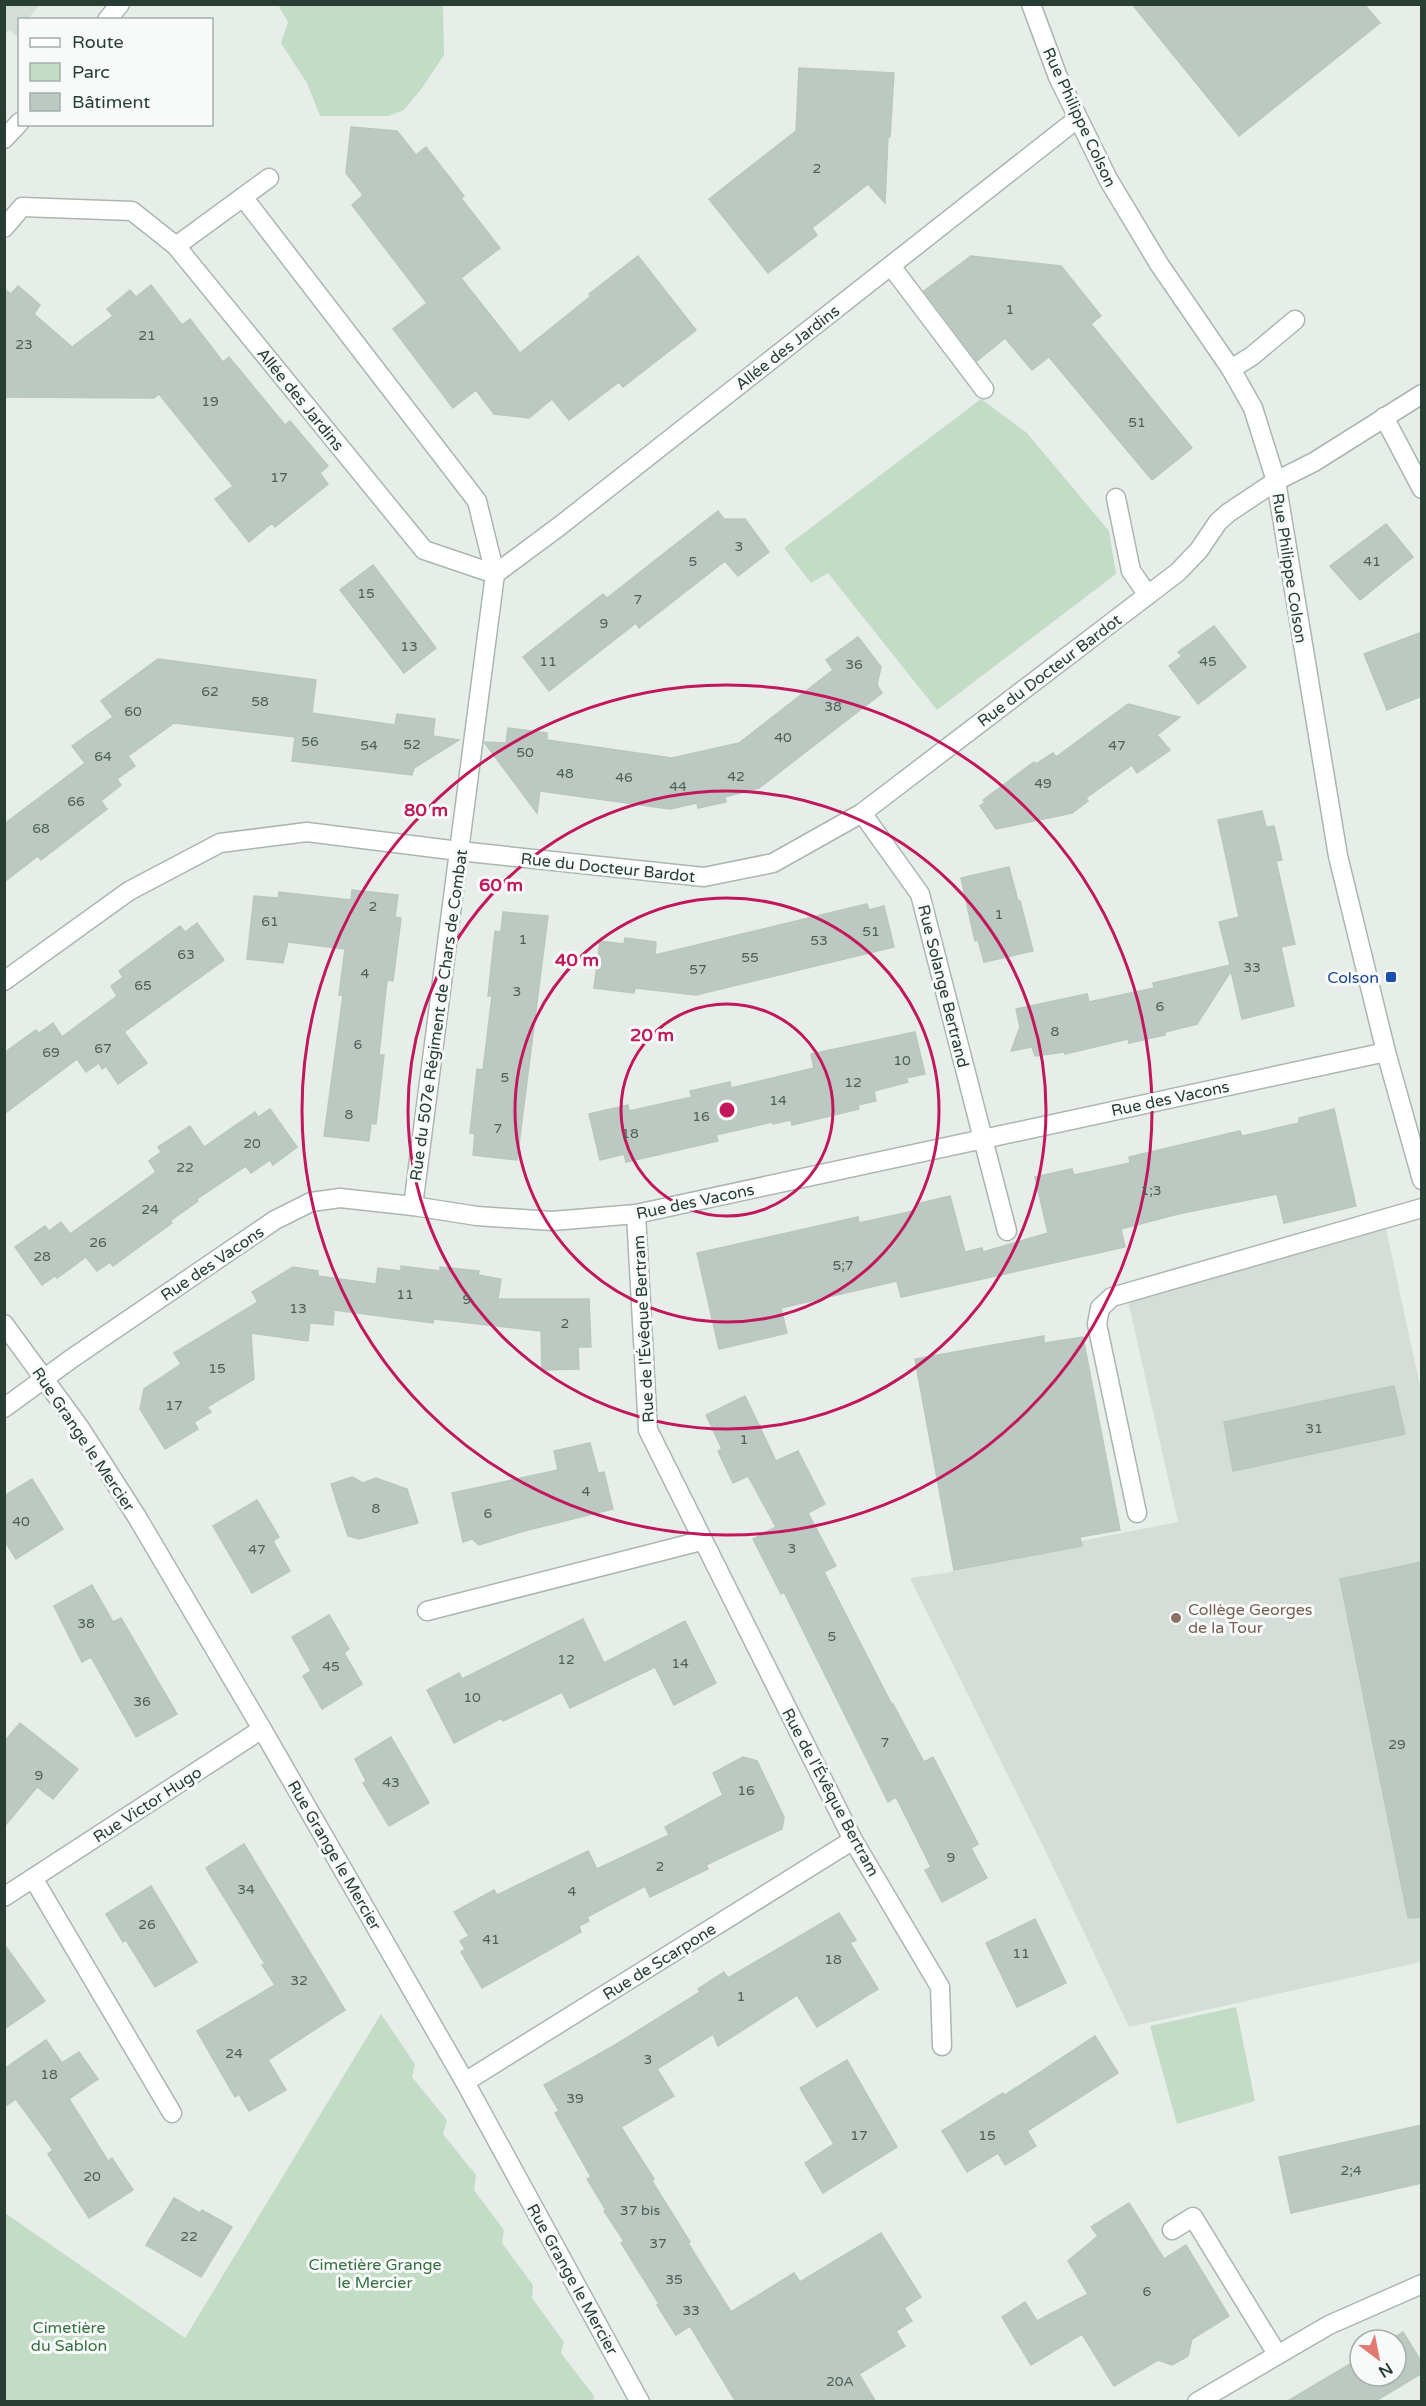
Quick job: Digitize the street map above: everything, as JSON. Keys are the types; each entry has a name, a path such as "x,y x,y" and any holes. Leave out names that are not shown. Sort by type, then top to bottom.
{"street":[{"path":"109,18 120,4"},
{"name":"Rue Philippe Colson","path":"1031,4 1058,77 1108,179 1159,264 1231,369 1253,408 1276,481 1338,855 1386,1052 1422,1180"},
{"name":"Allée des Jardins","path":"4,228 22,207 132,212 176,246 424,550 495,574 570,518 1077,119"},
{"path":"4,139 18,124"},
{"path":"176,246 269,177"},
{"path":"243,197 477,501 495,574"},
{"path":"891,266 984,389"},
{"path":"1231,369 1252,356 1295,320"},
{"name":"Rue du Docteur Bardot","path":"4,981 129,891 220,843 307,832 704,877 773,863 862,813 1178,572 1200,550 1223,518 1276,481 1314,462 1422,394"},
{"path":"1384,417 1422,489"},
{"path":"1116,498 1131,572 1148,595"},
{"name":"Rue du 507e Régiment de Chars de Combat","path":"412,1206 495,574"},
{"name":"Rue Solange Bertrand","path":"862,813 920,894 1007,1231"},
{"name":"Rue des Vacons","path":"45,1379 275,1220 311,1202 340,1198 477,1216 552,1221 636,1214 1386,1052"},
{"path":"1137,1513 1097,1324 1100,1308 1112,1297 1422,1208"},
{"name":"Rue de l'Évêque Bertram","path":"636,1214 648,1430 701,1541 853,1840 940,1987 942,2046"},
{"name":"Rue Grange le Mercier","path":"4,1324 45,1379 137,1517 465,2082 640,2402"},
{"path":"4,1408 45,1379"},
{"path":"427,1611 701,1541"},
{"name":"Rue Victor Hugo","path":"4,1897 262,1729"},
{"name":"Rue de Scarpone","path":"465,2082 853,1840"},
{"path":"33,1878 172,2114"},
{"path":"1172,2230 1193,2217 1277,2354"},
{"path":"1197,2402 1329,2325 1422,2284"}],"shaded area":[{"path":"5,4 39,4 29,18 18,18 17,36 9,30 5,35"},
{"name":"Collège Georges de la Tour","path":"1386,1229 1422,1395 1421,1962 1129,2027 1043,1846 910,1578 1082,1546 1081,1541 1178,1522 1128,1301"}],"green space":[{"path":"283,5 443,5 444,55 404,110 388,116 320,116 307,83 281,43 288,22 279,7"},
{"path":"981,399 1027,433 1109,531 1116,574 937,710 828,573 811,583 784,548"},
{"path":"1236,2007 1255,2101 1177,2124 1150,2026"},
{"name":"Cimetière Grange le Mercier","path":"381,2014 415,2064 412,2077 447,2120 443,2134 476,2175 474,2190 504,2230 502,2243 533,2285 532,2298 564,2342 561,2353 594,2396 593,2401 5,2401 5,2213 185,2338"}],"building":[{"path":"1132,4 1364,4 1380,23 1239,136"},
{"path":"799,68 894,73 885,203 868,184 812,228 817,235 768,273 709,199 796,131"},
{"path":"351,127 397,131 416,155 426,147 464,196 461,198 500,248 461,278 520,353 638,256 696,330 623,387 619,382 569,420 552,399 529,418 494,414 476,390 453,408 393,329 427,303 352,205 363,195 346,173"},
{"path":"971,256 1061,266 1101,316 1091,324 1192,448 1152,480 1049,357 1032,370 1005,338 977,361 924,291"},
{"path":"151,285 182,325 190,319 223,362 229,357 285,425 290,421 328,466 320,473 328,484 275,527 272,523 249,542 215,499 233,486 159,394 154,398 4,397 4,289 11,294 18,286 40,305 34,314 72,347 113,316 107,309 130,290 136,297"},
{"path":"718,511 724,519 745,519 769,552 738,576 725,561 639,628 636,623 549,691 523,657 603,594 607,598"},
{"path":"1386,524 1413,557 1360,600 1330,566"},
{"path":"373,565 436,648 404,673 340,590"},
{"path":"1214,626 1246,667 1198,704 1169,666 1182,656 1178,652"},
{"path":"1422,632 1422,696 1387,710 1364,654"},
{"path":"858,637 881,667 877,685 882,693 759,788 725,797 726,802 698,808 697,803 670,809 540,791 537,813 484,742 506,743 508,728 547,733 547,740 672,758 739,743 833,670 826,660"},
{"path":"158,659 316,680 312,713 395,725 397,714 435,719 433,736 459,740 414,768 412,775 292,761 295,737 174,723 128,756 135,766 117,779 121,785 101,801 107,809 41,860 38,856 4,882 4,824 85,763 72,746 113,717 101,701"},
{"path":"1128,704 1180,717 1157,735 1170,750 1137,773 1132,765 1086,798 1088,801 1072,813 996,829 980,806 985,802 983,800 1034,762 1036,764 1053,753 1056,757"},
{"path":"1262,811 1266,827 1274,826 1282,860 1276,861 1295,944 1281,947 1294,1006 1242,1019 1231,971 1197,1024 1165,1032 1165,1035 1129,1043 1128,1039 1065,1054 1065,1052 1035,1056 1032,1047 1011,1051 1020,1027 1016,1009 1087,994 1089,1002 1154,988 1153,983 1230,965 1219,922 1239,917 1218,820"},
{"path":"1009,867 1033,951 984,962 978,940 975,941 961,878"},
{"path":"352,890 398,895 395,917 401,918 393,981 387,980 379,1055 384,1055 376,1124 371,1123 369,1141 324,1136 343,995 339,995 345,949 288,942 283,963 247,959 254,896 278,898 279,892 351,900"},
{"path":"867,904 869,910 884,906 894,947 696,995 635,988 634,993 594,988 600,941 624,944 625,938 656,942 655,955"},
{"path":"503,912 548,916 517,1160 473,1155 475,1134 470,1133 477,1069 483,1070 492,996 488,996 495,931 501,932"},
{"path":"197,923 224,960 124,1032 147,1063 118,1084 106,1066 102,1069 99,1063 86,1072 77,1059 4,1114 4,1053 36,1030 39,1033 53,1023 62,1037 117,996 111,986 123,977 119,971 180,926 185,932"},
{"path":"915,1032 925,1074 906,1078 908,1082 874,1091 876,1101 858,1105 859,1109 792,1125 791,1120 773,1124 772,1122 716,1135 718,1141 626,1162 624,1154 600,1160 589,1114 628,1105 629,1111 692,1097 690,1091 730,1082 731,1088 814,1068 811,1054"},
{"path":"270,1109 297,1147 273,1165 270,1160 251,1173 246,1166 197,1199 198,1201 170,1221 172,1223 113,1266 110,1262 97,1271 86,1257 57,1278 55,1276 42,1285 15,1247 45,1226 49,1231 61,1222 70,1234 156,1172 149,1161 161,1152 158,1147 190,1126 204,1147 255,1112 258,1117"},
{"path":"1334,1109 1356,1206 1284,1223 1277,1194 1178,1214 1121,1229 1125,1247 901,1297 897,1281 781,1308 787,1333 719,1349 697,1253 858,1217 859,1223 918,1210 917,1204 950,1196 965,1252 982,1248 983,1252 1048,1233 1035,1177 1072,1169 1074,1175 1130,1163 1129,1157 1240,1131 1242,1136 1299,1123 1299,1118"},
{"path":"401,1266 440,1271 440,1267 479,1271 478,1275 501,1279 498,1299 589,1299 591,1347 578,1347 579,1369 542,1370 541,1331 434,1319 433,1323 334,1310 333,1325 310,1323 308,1341 251,1333 254,1379 207,1407 211,1412 194,1422 198,1429 165,1449 140,1409 144,1389 181,1364 174,1353 258,1302 252,1292 293,1267 318,1271 318,1276 376,1284 378,1268 401,1271"},
{"path":"1044,1336 1044,1343 1083,1337 1120,1530 1080,1537 1082,1546 954,1570 915,1359"},
{"path":"1394,1386 1405,1434 1233,1471 1224,1422"},
{"path":"745,1396 776,1461 798,1451 825,1504 808,1513 836,1566 824,1572 924,1762 933,1757 978,1844 971,1848 987,1878 942,1902 925,1870 931,1867 896,1797 888,1802 784,1592 781,1594 753,1539 776,1527 748,1476 733,1483 718,1451 722,1449 706,1415"},
{"path":"590,1443 598,1473 604,1472 613,1509 524,1531 479,1545 472,1539 463,1542 452,1493 558,1470 554,1451"},
{"path":"352,1477 363,1483 376,1478 407,1489 418,1523 359,1539 348,1536 331,1484"},
{"path":"32,1479 63,1529 16,1559 4,1540 4,1496"},
{"path":"257,1500 279,1537 273,1541 290,1571 252,1593 213,1526"},
{"path":"1422,1562 1422,1917 1408,1918 1340,1579"},
{"path":"92,1585 113,1622 121,1618 177,1714 136,1737 91,1657 82,1662 54,1606"},
{"path":"329,1615 349,1649 344,1653 362,1684 322,1709 303,1676 311,1671 292,1637"},
{"path":"583,1619 604,1663 685,1621 716,1683 674,1705 655,1667 570,1708 562,1692 503,1721 502,1718 454,1743 427,1690 459,1673 462,1679"},
{"path":"20,1723 78,1769 53,1799 37,1787 4,1827 4,1742"},
{"path":"391,1737 429,1803 389,1826 363,1783 366,1781 355,1759"},
{"path":"743,1757 757,1761 784,1817 782,1829 706,1865 708,1869 650,1897 645,1886 587,1917 589,1921 579,1926 581,1932 482,1988 461,1952 465,1949 460,1941 469,1936 454,1912 494,1890 497,1895 588,1851 597,1869 669,1835 665,1827 723,1795 713,1773"},
{"path":"244,1844 345,2010 268,2060 286,2090 249,2111 239,2094 235,2097 197,2031 275,1985 262,1965 265,1964 206,1868"},
{"path":"151,1886 197,1962 155,1987 126,1940 123,1942 106,1914"},
{"path":"839,1913 856,1940 850,1943 878,1989 817,2027 797,1995 718,2046 713,2034 657,2069 674,2096 621,2127 731,2312 794,2273 800,2282 881,2233 921,2297 904,2308 912,2321 896,2331 905,2346 859,2374 876,2402 736,2402 690,2326 676,2335 657,2305 659,2304 621,2243 624,2241 604,2211 606,2210 587,2179 591,2177 555,2113 559,2111 544,2085 615,2045 700,1992 698,1989 724,1972 728,1978"},
{"path":"1035,1919 1066,1983 1017,2007 986,1943"},
{"path":"4,1944 45,2001 4,2029"},
{"path":"1095,2036 1118,2073 1027,2131 1036,2146 1005,2165 998,2153 967,2172 942,2131 1003,2093 1005,2095"},
{"path":"46,2040 62,2063 79,2052 98,2079 69,2099 108,2161 112,2158 133,2190 89,2218 48,2154 53,2150 16,2099 4,2107 4,2069"},
{"path":"847,2060 897,2147 823,2193 805,2163 834,2144 800,2088"},
{"path":"1422,2125 1422,2183 1291,2213 1279,2157"},
{"path":"174,2198 232,2227 201,2277 146,2245"},
{"path":"1129,2203 1164,2259 1186,2245 1229,2316 1192,2339 1188,2356 1172,2365 1158,2360 1114,2386 1082,2334 1031,2365 1002,2317 1025,2302 1037,2321 1088,2294 1068,2261 1098,2236 1091,2227"},
{"path":"1408,2340 1422,2363 1422,2373 1408,2381"},
{"path":"1348,2365 1348,2388 1397,2388 1374,2402 1286,2402"}],"place":[{"name":"Colson","path":"1391,977"},
{"name":"Collège Georges de la Tour","path":"1176,1618"}],"park label":[{"name":"Cimetière du Sablon","path":"69,2336"}]}
